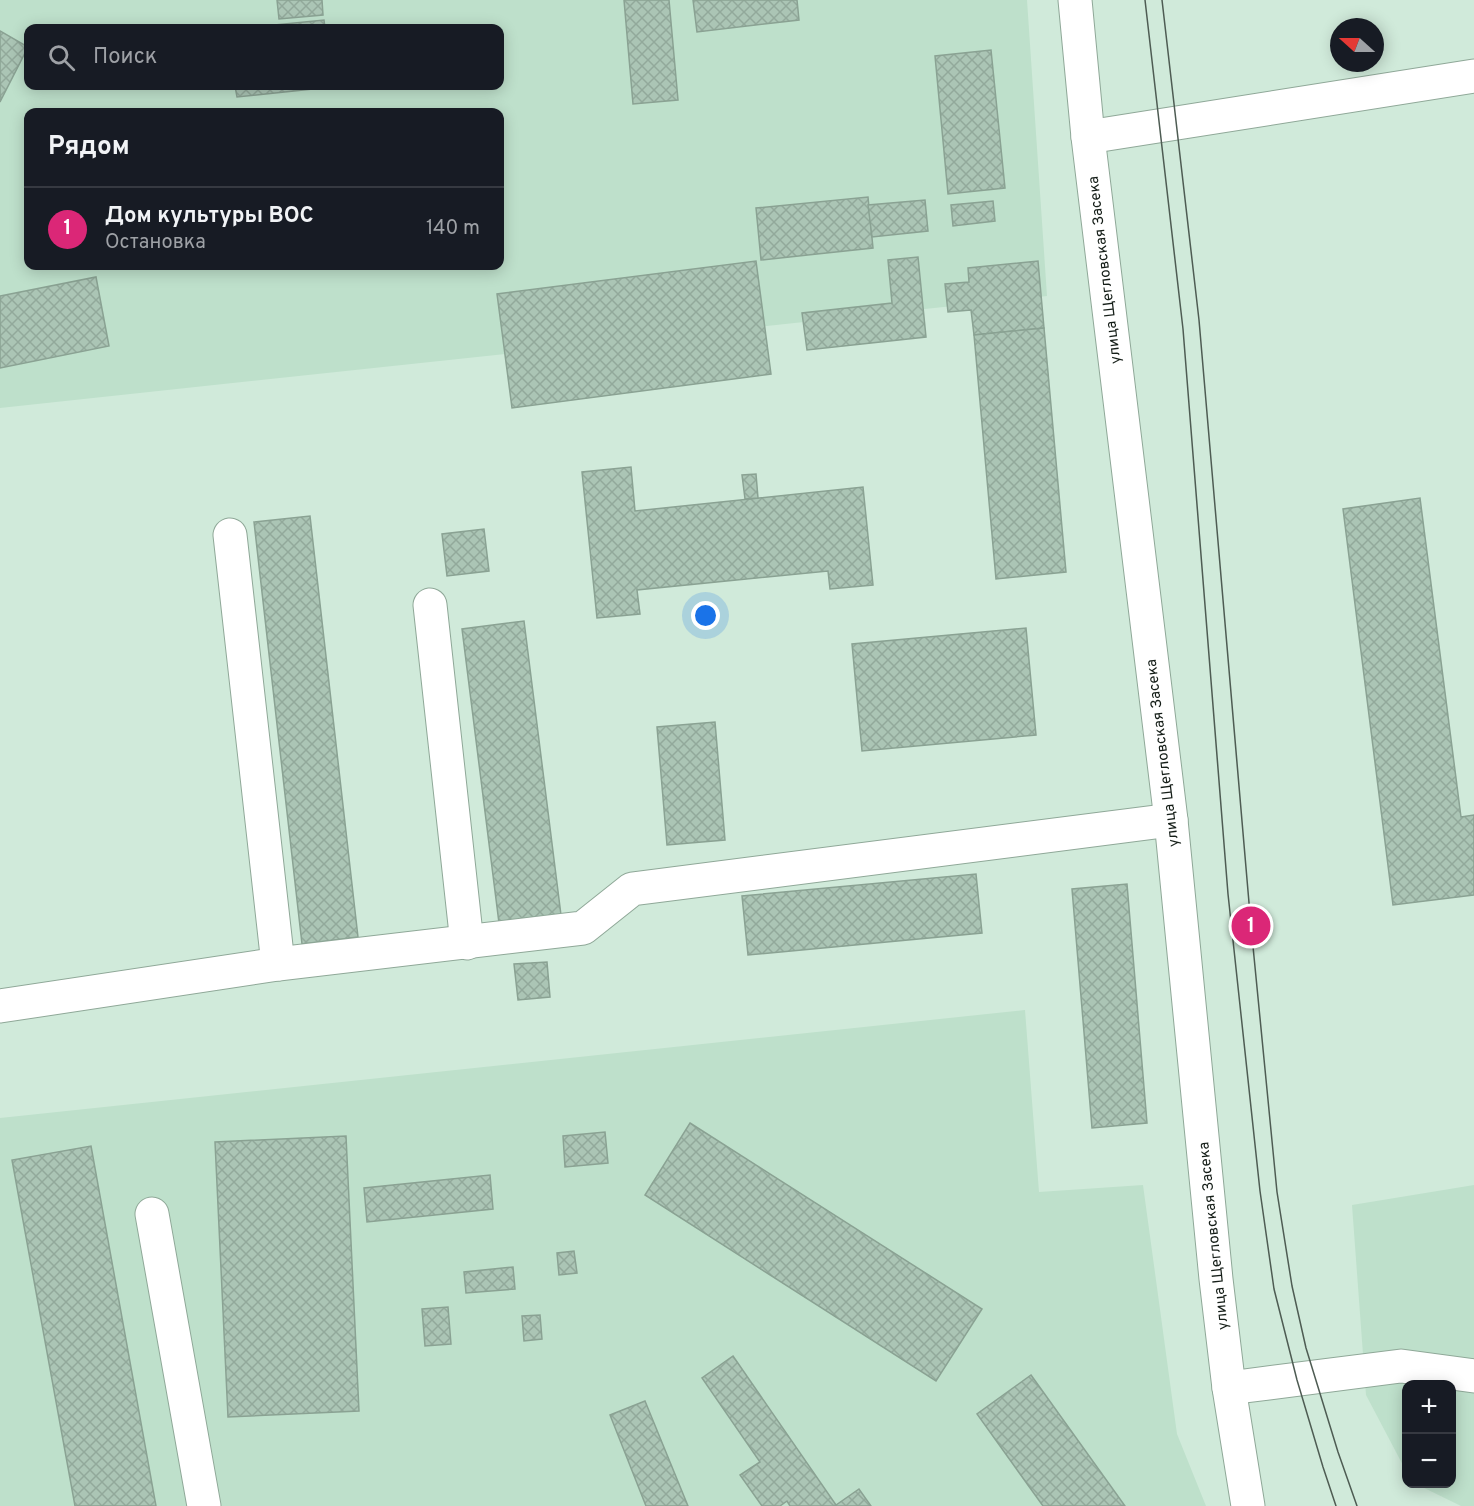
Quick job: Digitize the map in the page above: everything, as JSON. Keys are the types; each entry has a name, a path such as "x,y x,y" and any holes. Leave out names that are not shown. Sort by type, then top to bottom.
{"street":[{"name":"улица Щегловская Засека","path":"1075,0 1088,137 1171,820 1229,1388 1248,1506"},
{"path":"1088,137 1474,76"},
{"path":"230,535 278,964"},
{"path":"430,605 467,943"},
{"path":"0,1006 278,964 583,928 632,890 1171,820"},
{"path":"152,1214 204,1506"},
{"path":"1229,1388 1401,1365 1474,1376"}],"shaded area":[{"path":"0,0 1027,0 1047,296 0,408"},
{"path":"1025,1010 1039,1192 1143,1185 1177,1434 1206,1506 0,1506 0,1118"},
{"path":"1474,1185 1474,1506 1461,1506 1424,1488 1456,1488 1456,1380 1402,1380 1402,1463 1366,1395 1352,1205"}],"building":[{"path":"277,0 322,0 323,15 279,19"},
{"path":"624,0 669,0 678,100 633,104"},
{"path":"693,0 797,0 799,20 697,32"},
{"path":"324,20 324,24 285,24"},
{"path":"0,31 24,45 24,55 0,102"},
{"path":"991,50 1005,188 948,194 935,56"},
{"path":"236,90 303,90 237,97"},
{"path":"868,197 873,248 761,260 756,208"},
{"path":"925,200 928,231 872,237 868,205"},
{"path":"993,201 995,221 953,226 951,205"},
{"path":"918,257 926,337 807,350 802,313 892,303 888,260"},
{"path":"756,261 771,374 512,408 497,294"},
{"path":"1038,261 1044,328 974,335 971,310 948,312 945,284 969,282 968,268"},
{"path":"96,277 109,346 0,368 0,296"},
{"path":"1044,328 1066,572 996,579 974,335"},
{"path":"631,467 635,511 863,487 873,585 830,589 828,571 637,590 640,614 597,618 582,472"},
{"path":"756,474 758,498 745,499 742,475"},
{"path":"1420,498 1461,817 1474,815 1474,895 1393,905 1343,509"},
{"path":"310,516 358,937 302,944 254,522"},
{"path":"484,529 489,571 447,576 442,534"},
{"path":"524,621 561,915 499,923 462,629"},
{"path":"1026,628 1036,735 862,751 852,644"},
{"path":"715,722 725,840 667,845 657,727"},
{"path":"976,874 982,933 748,955 742,896"},
{"path":"1127,884 1147,1123 1092,1128 1072,889"},
{"path":"547,962 550,997 518,1000 514,964"},
{"path":"690,1123 982,1309 936,1381 645,1195"},
{"path":"605,1132 608,1163 565,1167 563,1136"},
{"path":"346,1136 359,1411 228,1417 215,1142"},
{"path":"91,1146 156,1506 75,1506 12,1160"},
{"path":"490,1175 493,1209 367,1222 364,1188"},
{"path":"574,1251 577,1273 559,1275 557,1253"},
{"path":"513,1267 515,1289 466,1293 464,1272"},
{"path":"448,1307 451,1344 425,1346 422,1309"},
{"path":"540,1315 542,1339 524,1341 522,1316"},
{"path":"733,1356 836,1505 859,1489 871,1506 790,1506 787,1501 780,1506 762,1506 740,1475 760,1462 702,1378"},
{"path":"1031,1375 1125,1506 1043,1506 977,1414"},
{"path":"645,1401 688,1506 646,1506 610,1415"}],"tram line":[{"path":"1145,0 1183,329 1228,894 1260,1191 1274,1289 1297,1380 1336,1506"},
{"path":"1162,0 1199,320 1251,926 1277,1192 1292,1286 1306,1348 1357,1506"}],"place":[{"name":"Дом культуры ВОС","path":"1251,926"}]}
